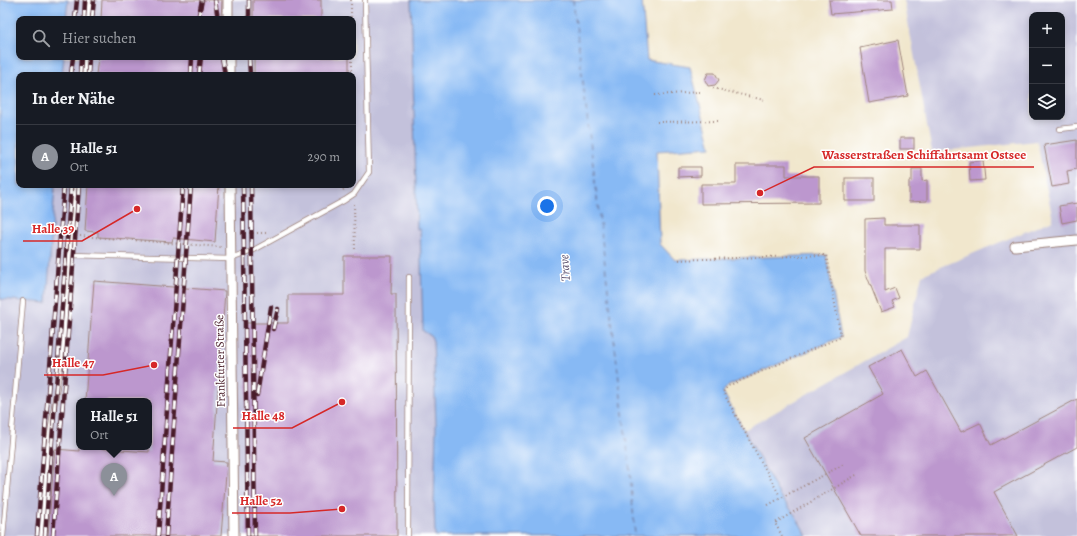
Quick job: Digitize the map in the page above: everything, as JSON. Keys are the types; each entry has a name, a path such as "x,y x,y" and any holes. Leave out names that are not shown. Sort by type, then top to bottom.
{"street":[{"path":"228,0 228,16"},
{"path":"229,60 229,72"},
{"name":"Frankfurter Straße","path":"230,188 234,536"},
{"path":"1015,246 1077,240"}],"lane":[{"path":"88,16 90,0"},
{"path":"70,255 231,259 252,251 354,194 369,172 365,0"},
{"path":"84,72 85,60"},
{"path":"1060,129 1077,127"},
{"path":"41,536 48,448 64,338 76,188"},
{"path":"408,536 409,277"},
{"path":"3,536 23,301"}],"path":[{"path":"351,0 351,16"},
{"path":"352,60 352,72"},
{"path":"713,88 764,100"},
{"path":"655,95 700,92"},
{"path":"657,122 719,121"},
{"path":"342,192 345,188"},
{"path":"231,233 265,234 272,230"},
{"path":"60,235 226,247"},
{"path":"675,260 826,255 842,337 728,386 723,392 780,496"},
{"path":"768,505 844,464"},
{"path":"782,536 775,522 858,474"}],"shaded area":[{"path":"68,0 411,0 417,229 420,229 423,331 431,336 433,341 436,426 434,502 435,536 0,536 0,299 47,303 55,188 356,188 356,72 62,72 64,60 356,60 356,16 66,16"},
{"path":"904,0 1077,0 1077,536 807,536 795,515 780,496 744,430 907,337 922,275 1053,220 1037,141 932,152"}],"water":[{"path":"0,0 68,0 66,16 16,16 16,60 64,60 62,72 16,72 16,188 55,188 47,303 0,299"},
{"name":"Trave","path":"411,0 642,0 647,60 690,67 711,147 657,151 660,244 675,260 826,255 841,337 728,386 723,392 780,496 795,515 807,536 435,536 434,502 436,426 433,341 431,336 423,331 420,229 417,229"}],"building":[{"path":"102,0 222,0 221,16 101,16"},
{"path":"253,0 321,0 321,16 253,16"},
{"path":"829,0 892,0 893,9 831,14"},
{"path":"898,40 908,96 869,103 860,48"},
{"path":"98,60 223,60 222,72 96,72"},
{"path":"254,60 349,60 349,72 254,72"},
{"path":"708,73 715,73 719,80 715,85 708,86 705,80"},
{"path":"900,138 914,138 914,149 900,149"},
{"path":"1077,140 1077,169 1067,171 1069,184 1052,187 1044,145"},
{"path":"983,160 985,180 970,181 969,162"},
{"path":"736,165 786,165 786,176 819,176 819,203 701,204 701,184 736,184"},
{"path":"678,167 701,167 701,176 678,177"},
{"path":"912,169 922,169 922,181 927,180 927,201 909,202 909,181 912,181"},
{"path":"845,178 874,178 874,201 845,201"},
{"path":"88,188 219,188 215,242 173,238 172,242 98,237 98,232 85,231"},
{"path":"1077,203 1077,220 1062,223 1059,206"},
{"path":"884,218 884,225 920,225 920,249 885,249 885,292 895,288 899,298 892,301 895,307 881,312 865,271 865,219"},
{"path":"344,256 392,256 391,294 396,294 397,536 247,536 246,323 288,323 288,295 344,295"},
{"path":"94,281 225,291 213,461 227,462 221,536 48,536 55,449 79,451 121,450 149,452 149,450 152,450 152,398 85,398"},
{"path":"902,349 917,377 927,371 961,432 980,423 991,445 1077,399 1077,447 994,492 1018,536 861,536 805,438 883,394 868,367"}],"ferry route":[{"path":"573,0 630,471 635,536"}],"railway":[{"path":"75,16 77,0"},
{"path":"84,16 85,0"},
{"path":"92,16 94,0"},
{"path":"199,16 202,0"},
{"path":"215,0 218,16"},
{"path":"249,0 249,16"},
{"path":"71,72 73,60"},
{"path":"80,72 81,60"},
{"path":"88,72 89,60"},
{"path":"191,72 192,60"},
{"path":"199,72 201,60"},
{"path":"222,60 224,72"},
{"path":"249,60 250,72"},
{"path":"37,536 64,188"},
{"path":"45,536 71,188"},
{"path":"53,536 79,188"},
{"path":"158,536 183,188"},
{"path":"166,536 191,188"},
{"path":"243,188 248,536"},
{"path":"251,188 255,536"},
{"path":"257,395 271,307"},
{"path":"273,329 278,309"}],"place":[{"name":"Wasserstraßen Schiffahrtsamt Ostsee","path":"760,193"},
{"name":"Halle 39","path":"137,209"},
{"name":"Halle 47","path":"154,365"},
{"name":"Halle 48","path":"342,402"},
{"name":"Halle 51","path":"114,496"},
{"name":"Halle 52","path":"342,509"}]}
